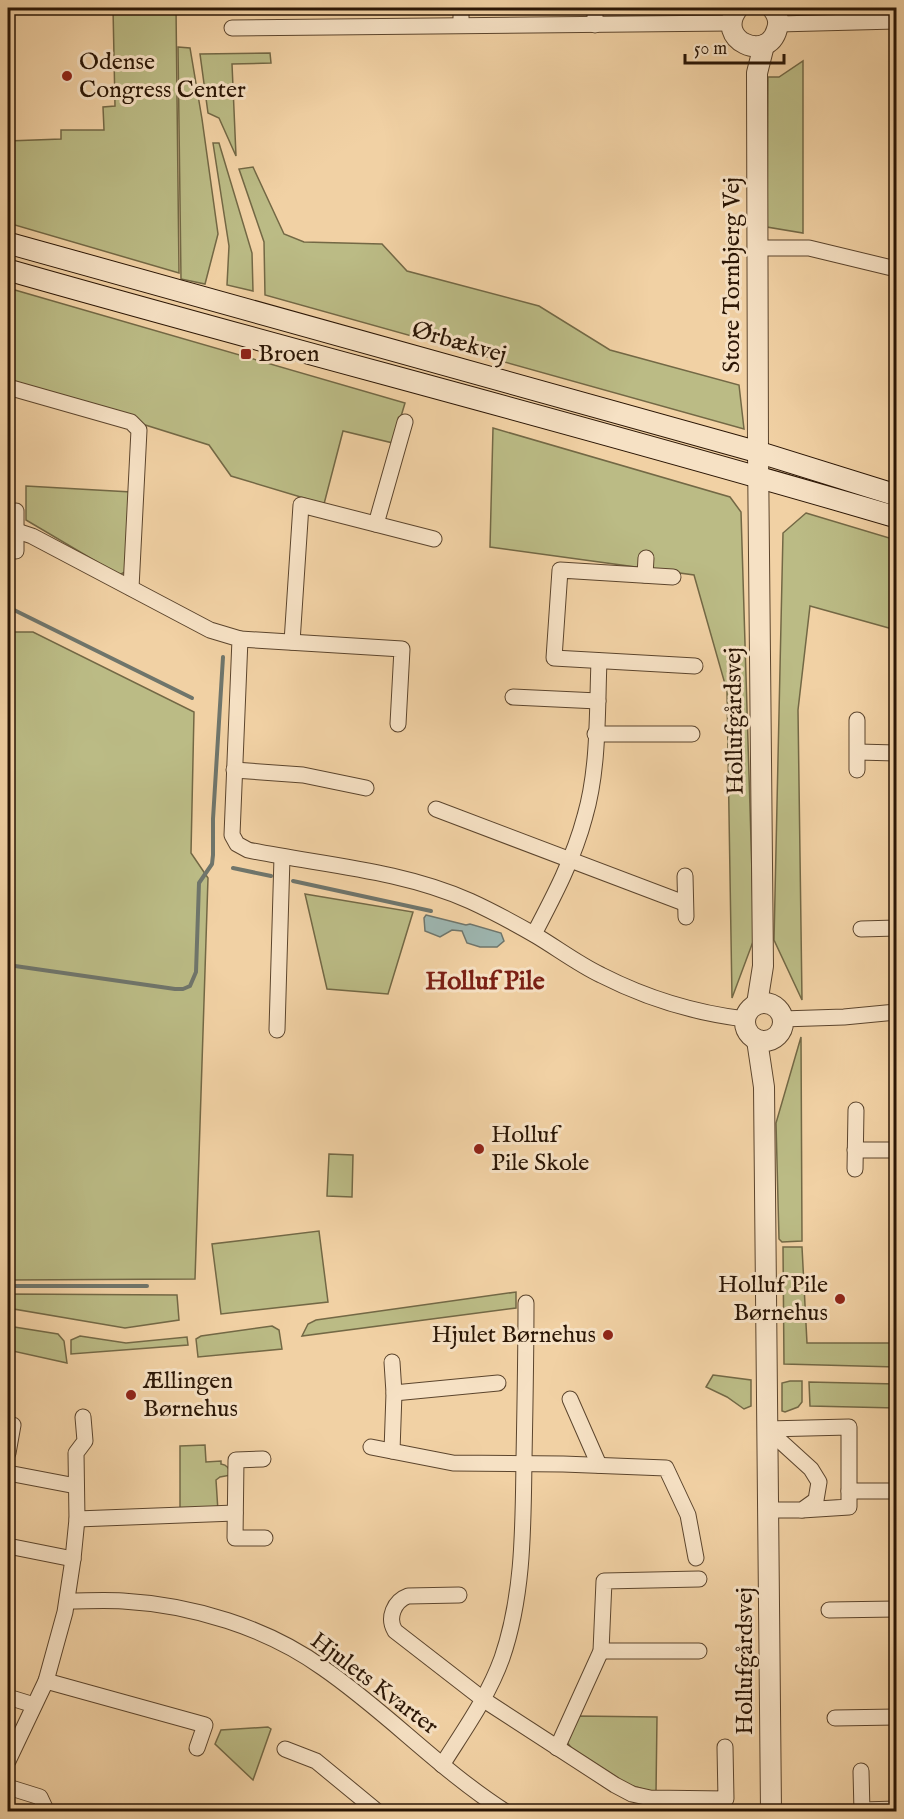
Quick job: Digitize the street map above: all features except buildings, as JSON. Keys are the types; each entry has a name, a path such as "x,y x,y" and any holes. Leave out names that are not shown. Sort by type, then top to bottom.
{"main road":[{"name":"Ørbækvej","path":"8,243 758,452 897,495"},
{"name":"Ørbækvej","path":"8,270 758,476 897,517"}],"street":[{"path":"461,8 461,25"},
{"path":"595,8 595,25"},
{"path":"232,28 595,25 734,15"},
{"name":"Store Tornbjerg Vej","path":"734,15 735,37 755,45 757,73 758,476"},
{"path":"755,45 774,36 775,16 886,17"},
{"path":"758,248 809,248 897,269"},
{"path":"8,387 131,422 139,430 131,588"},
{"path":"376,524 405,422"},
{"name":"Hollufgårdsvej","path":"758,476 764,1011 747,1032 764,1039 771,1812"},
{"path":"292,642 302,505 434,539"},
{"path":"16,511 16,551"},
{"path":"17,531 32,536 210,630 240,639 402,650 398,724"},
{"path":"645,575 646,558"},
{"path":"673,577 560,570 554,658 695,666"},
{"path":"240,639 232,835 237,844 248,850 387,875 429,886 468,901 534,934 600,975 633,990 686,1008 844,1017 897,1012"},
{"path":"534,934 557,892 586,815 593,772 599,661"},
{"path":"513,697 598,701"},
{"path":"857,720 857,770"},
{"path":"595,734 692,734"},
{"path":"858,752 897,753"},
{"path":"234,770 303,775 366,788"},
{"path":"436,809 570,861 685,910 685,876"},
{"path":"277,1030 282,857"},
{"path":"861,929 897,928"},
{"path":"764,1011 780,1031 764,1039"},
{"path":"855,1170 856,1110"},
{"path":"855,1150 897,1150"},
{"name":"Hjulets Kvarter","path":"442,1765 484,1700 502,1657 511,1622 524,1530 526,1303"},
{"path":"392,1362 394,1393 392,1451"},
{"path":"394,1393 498,1383"},
{"path":"570,1399 599,1465"},
{"path":"8,1761 45,1681 68,1601 77,1520 76,1453 85,1441 83,1417"},
{"path":"8,1424 13,1425 8,1453"},
{"path":"767,1429 849,1427 849,1508 769,1510"},
{"path":"767,1429 811,1469 819,1482 816,1500 802,1510"},
{"path":"371,1447 453,1463 666,1468 688,1515 696,1558"},
{"path":"263,1459 236,1460 235,1538 265,1538"},
{"path":"8,1473 76,1486"},
{"path":"849,1491 897,1491"},
{"path":"77,1520 235,1514"},
{"path":"8,1546 74,1558"},
{"path":"557,1748 600,1651 604,1581 699,1579"},
{"path":"459,1595 402,1598 397,1603 391,1617 391,1624 395,1631 484,1700 615,1785 632,1794 650,1798 726,1798 725,1747"},
{"name":"Hjulets Kvarter","path":"68,1601 123,1601 170,1606 225,1620 257,1632 324,1668 442,1765 506,1812"},
{"path":"829,1610 897,1609"},
{"path":"600,1651 699,1651"},
{"path":"45,1681 205,1725 197,1748"},
{"path":"8,1697 34,1705"},
{"path":"835,1718 897,1717"},
{"path":"285,1749 316,1761 373,1810"},
{"path":"861,1771 862,1811 897,1809"},
{"path":"8,1787 40,1797 47,1812"}],"green space":[{"path":"113,8 176,8 179,273 8,223 8,141 61,139 61,130 104,130 103,107 115,106"},
{"path":"178,47 190,48 218,234 205,284 181,279"},
{"path":"270,53 271,63 232,64 236,156 219,118 208,113 200,54"},
{"path":"803,61 803,233 767,227 768,77 779,77"},
{"path":"213,143 219,143 252,253 253,291 227,285 229,246"},
{"path":"253,167 284,234 304,242 382,244 407,271 539,306 610,350 739,385 744,429 265,295 264,242 239,169"},
{"path":"8,288 405,403 393,443 343,431 324,504 231,476 209,445 8,382"},
{"path":"493,428 730,497 741,512 754,939 732,998 727,691 694,575 490,547"},
{"path":"26,486 131,492 127,571 119,575 26,520"},
{"path":"806,513 896,540 896,630 810,606 798,710 802,1000 774,940 783,533"},
{"path":"8,632 33,632 194,712 191,853 208,878 195,1279 8,1280"},
{"path":"305,894 413,912 388,994 327,989"},
{"path":"801,1037 802,1241 782,1242 779,1239 776,1123"},
{"path":"329,1154 353,1155 352,1197 327,1196"},
{"path":"319,1231 328,1302 221,1314 212,1244"},
{"path":"783,1247 802,1247 807,1343 896,1343 896,1367 784,1364"},
{"path":"516,1292 516,1308 302,1336 308,1324 316,1320"},
{"path":"8,1294 177,1295 179,1320 125,1328 8,1308"},
{"path":"8,1326 58,1334 64,1341 67,1363 8,1350"},
{"path":"272,1326 279,1330 282,1349 198,1357 196,1339 201,1336"},
{"path":"80,1336 126,1343 187,1337 188,1345 71,1354 71,1340"},
{"path":"713,1375 751,1380 751,1406 744,1409 727,1397 706,1387"},
{"path":"802,1381 802,1402 798,1407 785,1412 782,1411 782,1383"},
{"path":"809,1382 896,1384 896,1408 810,1406"},
{"path":"205,1445 206,1462 221,1461 231,1475 216,1480 218,1511 180,1512 180,1446"},
{"path":"577,1716 657,1717 656,1793 620,1782 573,1750 566,1741"},
{"path":"268,1727 271,1729 253,1780 215,1744 221,1730"}],"water":[{"path":"426,915 501,933 504,941 497,947 480,947 467,943 462,931 452,930 440,937 425,931 424,918"}],"waterway":[{"path":"8,607 192,698"},
{"path":"8,965 175,989 190,986 196,972 199,883 212,864 213,855 213,819 223,657"},
{"path":"233,868 271,876"},
{"path":"293,881 431,911"},
{"path":"8,1286 147,1286"}],"place":[{"name":"Odense Congress Center","path":"67,76"},
{"name":"Broen","path":"246,354"},
{"name":"Holluf Pile Skole","path":"479,1149"},
{"name":"Holluf Pile Børnehus","path":"840,1299"},
{"name":"Hjulet Børnehus","path":"608,1335"},
{"name":"Ællingen Børnehus","path":"131,1395"}],"district":[{"name":"Holluf Pile","path":"485,981"}]}
